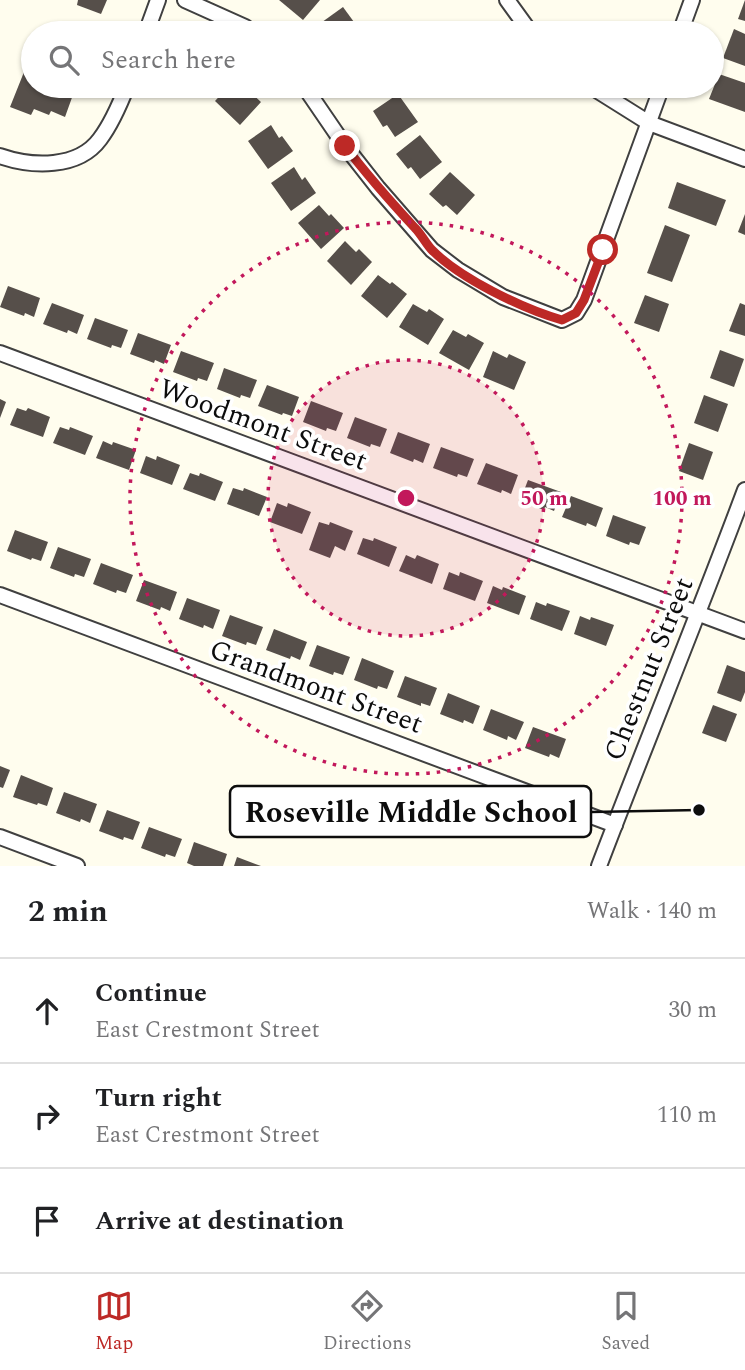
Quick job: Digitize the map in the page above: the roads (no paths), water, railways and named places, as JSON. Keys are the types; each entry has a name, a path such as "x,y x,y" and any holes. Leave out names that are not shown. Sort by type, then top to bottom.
{"street":[{"path":"150,21 158,0"},
{"path":"185,0 232,21"},
{"path":"508,0 523,21"},
{"path":"684,21 692,0"},
{"path":"0,156 23,163 48,164 89,151 111,122 122,98"},
{"path":"313,98 370,178 432,250 458,270 503,296 562,320 576,313 584,300 658,98"},
{"path":"609,98 649,123 745,159"},
{"name":"Woodmont Street","path":"0,353 745,631"},
{"name":"Chestnut Street","path":"599,866 745,490"},
{"name":"Grandmont Street","path":"0,595 615,825"},
{"path":"0,837 76,866"}],"place":[{"name":"Roseville Middle School","path":"699,810"}]}
